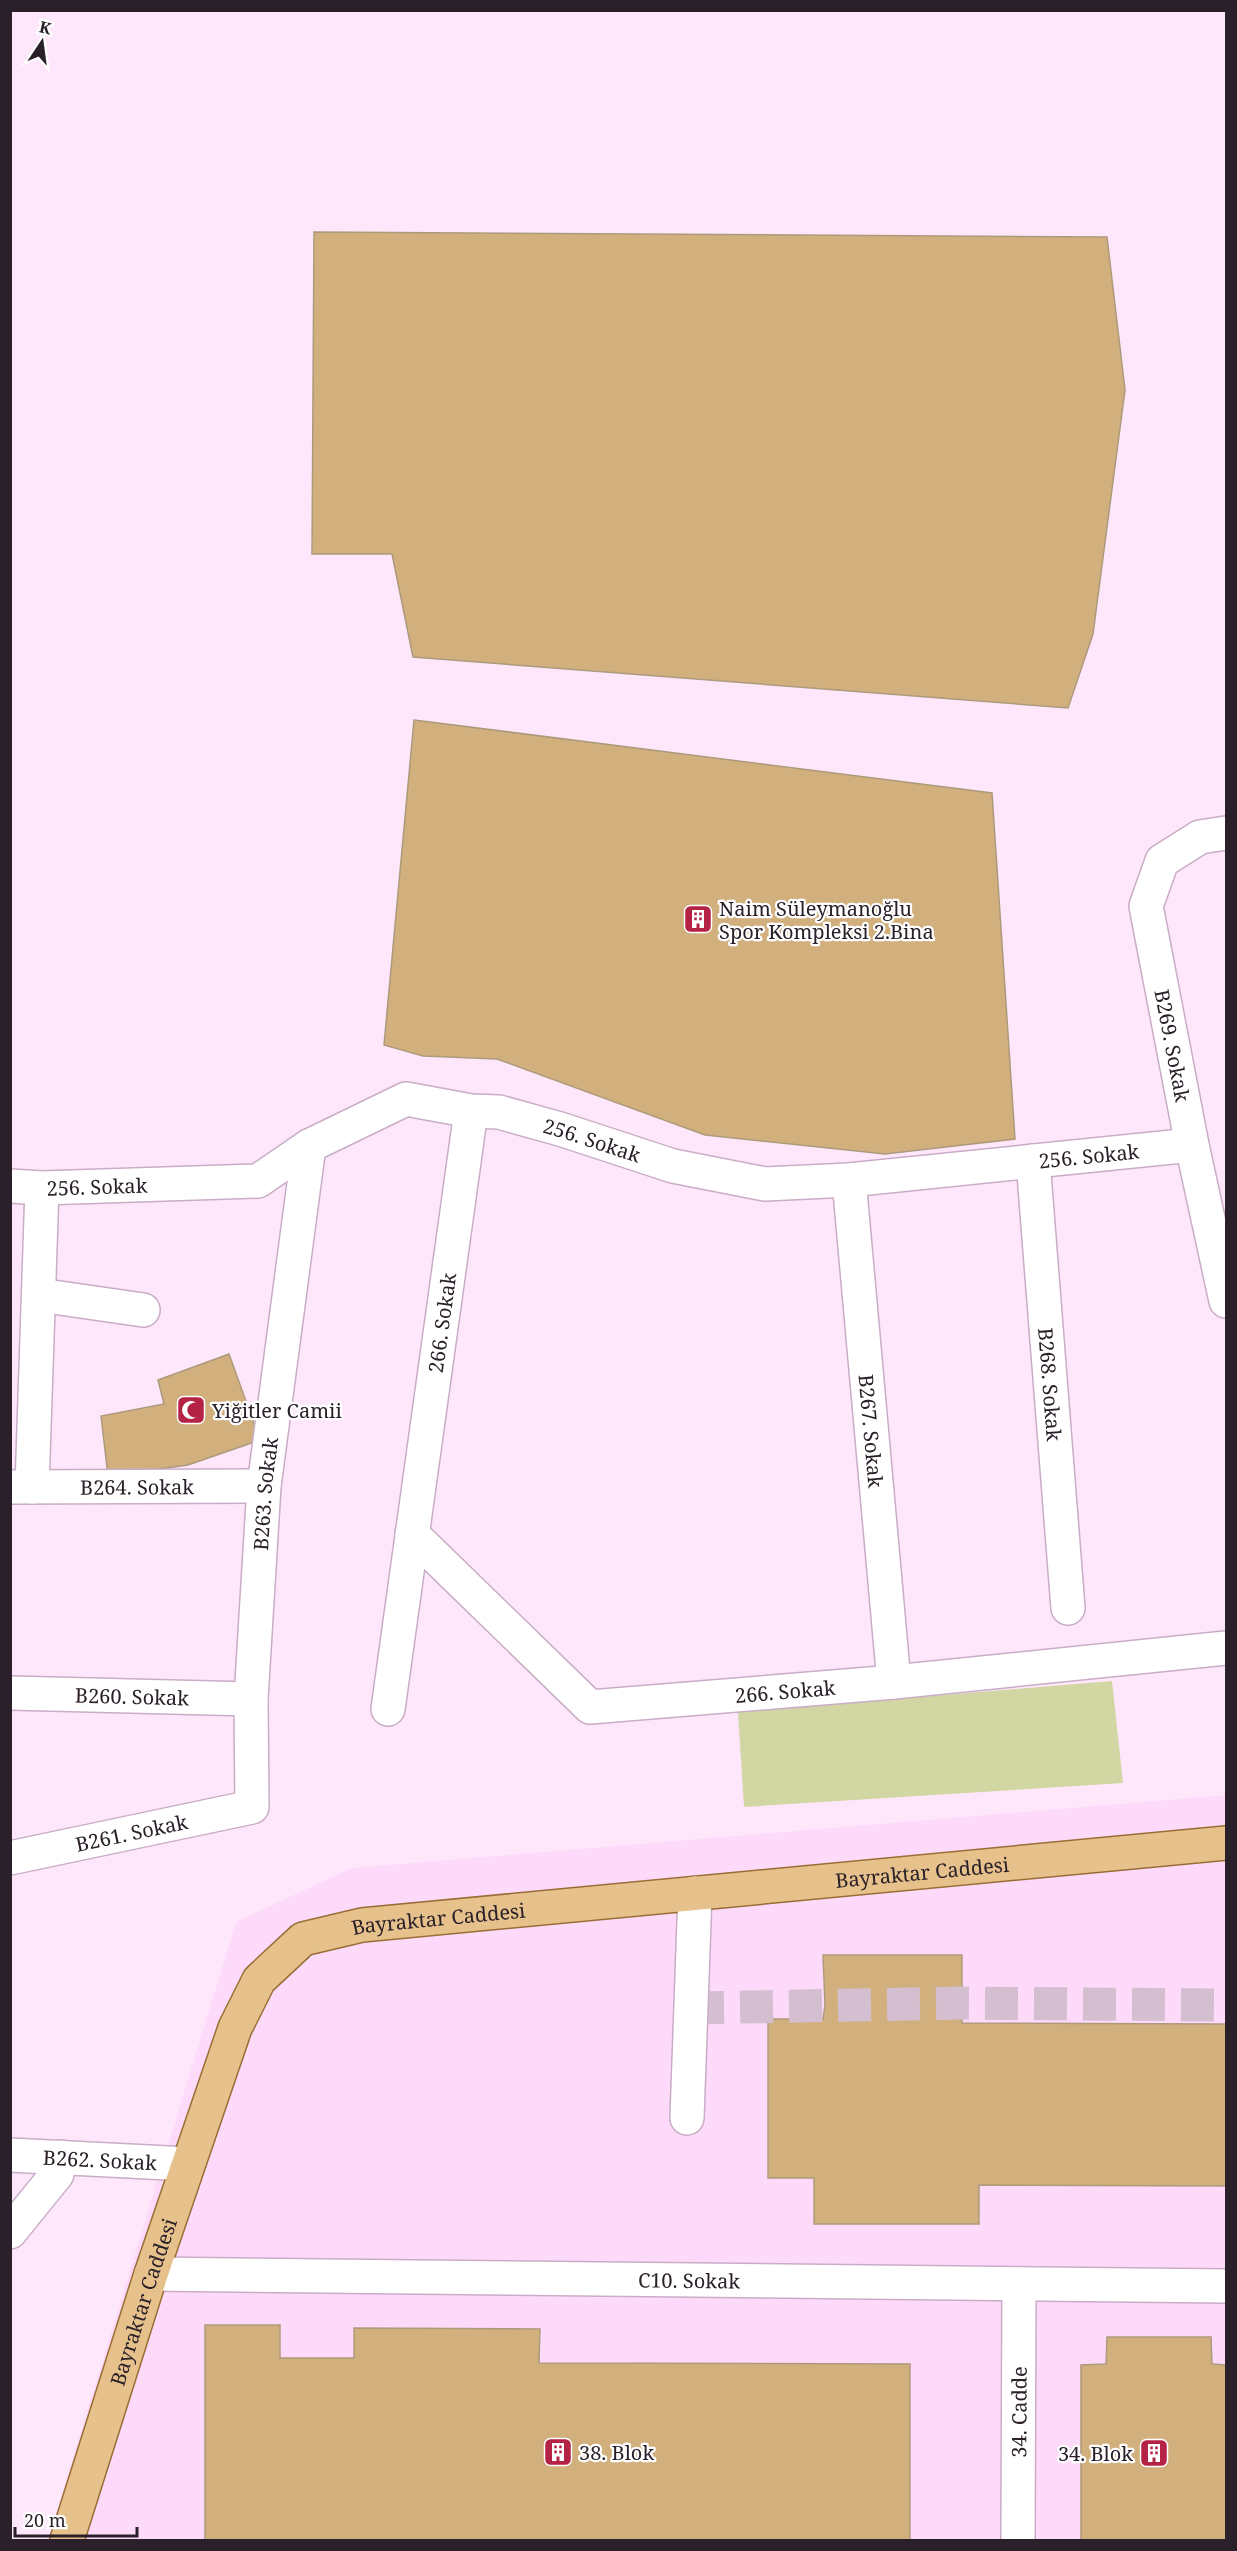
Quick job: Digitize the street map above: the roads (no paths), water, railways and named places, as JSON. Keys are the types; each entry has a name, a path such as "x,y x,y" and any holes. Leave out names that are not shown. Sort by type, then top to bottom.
{"main road":[{"name":"Bayraktar Caddesi","path":"67,2541 151,2274 235,2028 259,1980 303,1939 362,1925 1227,1843"}],"street":[{"name":"B269. Sokak","path":"1227,833 1200,837 1162,861 1146,906 1192,1145 1227,1301"},
{"name":"256. Sokak","path":"26,1187 258,1181 309,1146 406,1100 471,1111 499,1112 560,1129 673,1166 765,1184 849,1180 1192,1145"},
{"name":"266. Sokak","path":"388,1709 471,1111"},
{"name":"B263. Sokak","path":"252,1807 251,1700 264,1486 309,1146"},
{"name":"B268. Sokak","path":"1033,1161 1068,1608"},
{"name":"B267. Sokak","path":"849,1180 894,1682"},
{"path":"21,1487 39,1295 26,1187"},
{"path":"39,1295 143,1310"},
{"name":"B264. Sokak","path":"21,1487 264,1486"},
{"name":"266. Sokak","path":"412,1534 590,1707 894,1682 1227,1648"},
{"name":"B260. Sokak","path":"10,1693 251,1700"},
{"name":"B261. Sokak","path":"10,1858 252,1807"},
{"path":"687,2118 695,1893"},
{"name":"B262. Sokak","path":"10,2155 188,2164"},
{"path":"10,2232 57,2174 62,2157"},
{"name":"C10. Sokak","path":"151,2274 1227,2286"},
{"name":"34. Cadde","path":"1018,2541 1019,2284"}],"tunnel":[{"path":"691,2008 962,2003 1226,2005"}],"place":[{"name":"Naim Süleymanoğlu Spor Kompleksi 2.Bina","path":"698,919"},
{"name":"Yiğitler Camii","path":"191,1410"},
{"name":"38. Blok","path":"558,2452"},
{"name":"34. Blok","path":"1154,2453"}]}
